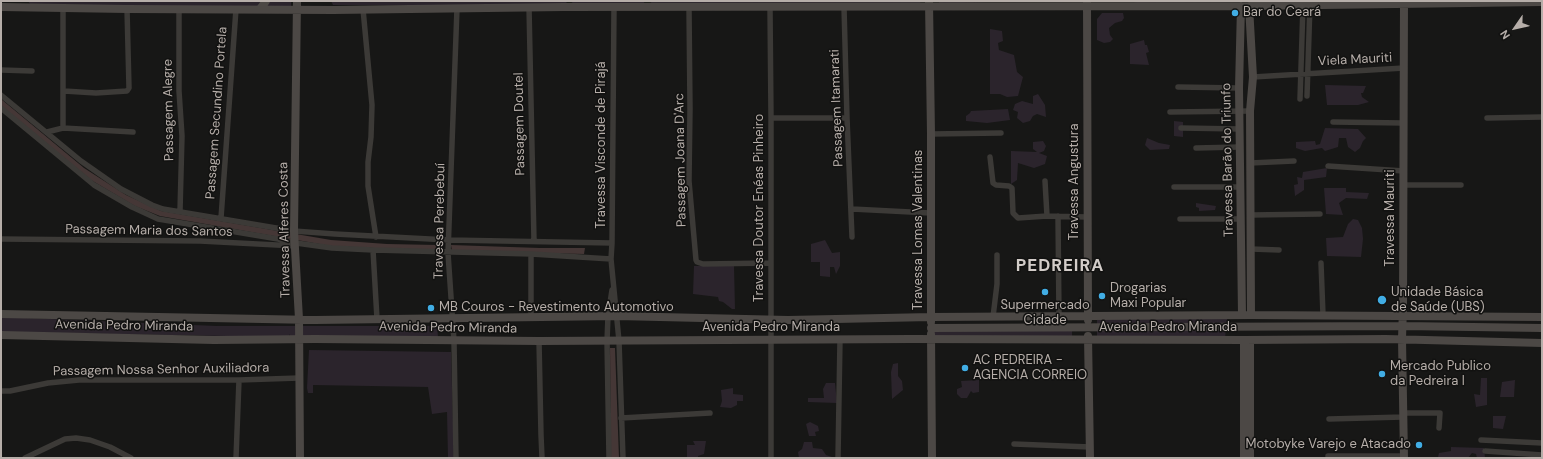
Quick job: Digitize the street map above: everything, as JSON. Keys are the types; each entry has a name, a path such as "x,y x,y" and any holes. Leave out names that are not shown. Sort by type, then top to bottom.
{"main road":[{"path":"260,10 266,1"},
{"path":"328,1 333,10"},
{"path":"8,5 28,4 63,8 260,10 297,5 333,10 529,7 567,4 614,7 647,4 689,7 770,7 929,3 1128,3 1245,6 1404,2 1542,2"},
{"name":"Travessa Mauriti","path":"1404,2 1402,339 1404,457"},
{"name":"Travessa Lomas Valentinas","path":"929,3 932,458"},
{"name":"Travessa Angustura","path":"1087,4 1088,339 1090,458"},
{"name":"Travessa Alferes Costa","path":"297,5 294,231 296,245 299,319 300,458"},
{"name":"Travessa Barão do Triunfo","path":"1245,6 1253,77 1250,111 1251,315"},
{"name":"Travessa Barão do Triunfo","path":"1242,315 1239,88 1245,6"},
{"name":"Avenida Pedro Miranda","path":"1,314 299,319 617,316 771,320 931,317 1242,315 1542,317"},
{"name":"Avenida Pedro Miranda","path":"931,328 1403,326 1542,328"},
{"name":"Avenida Pedro Miranda","path":"1,335 214,340 299,339 619,341 840,339 1402,339 1542,343"},
{"path":"1244,458 1247,340"},
{"path":"1247,340 1250,458"}],"street":[{"path":"1300,100 1300,74 1306,4"},
{"path":"1306,4 1308,74 1307,96"},
{"name":"Passagem Itamarati","path":"844,6 852,237"},
{"name":"Passagem Doutel","path":"529,7 534,241"},
{"name":"Travessa Visconde de Pirajá","path":"614,7 611,259 612,284 619,341 622,458"},
{"name":"Passagem Joana D'Arc","path":"689,7 689,181 696,260 697,262 703,264 771,263"},
{"name":"Travessa Doutor Enéas Pinheiro","path":"770,7 772,340 771,458"},
{"path":"63,8 63,128"},
{"name":"Passagem Alegre","path":"180,8 179,91 182,136 180,211"},
{"name":"Travessa Perebebuí","path":"456,458 454,341 448,253 457,8"},
{"path":"64,91 127,91 129,88 127,9"},
{"name":"Passagem Secundino Portela","path":"221,218 236,9"},
{"path":"363,9 372,105 368,186 376,237"},
{"name":"Viela Mauriti","path":"1253,77 1404,68"},
{"path":"1,70 32,71"},
{"path":"1178,87 1239,88"},
{"path":"1,95 81,161 121,189 163,209 294,231 376,237 449,240 612,243"},
{"path":"1,108 94,185 132,207 158,219 296,245 373,250 531,254 611,259"},
{"path":"1170,112 1250,111"},
{"path":"1488,118 1542,117"},
{"path":"771,118 847,118"},
{"path":"1333,122 1404,123"},
{"path":"47,132 63,128 134,132"},
{"path":"1181,128 1240,129"},
{"path":"34,136 41,129"},
{"path":"931,134 1001,133"},
{"path":"1196,148 1240,146"},
{"path":"990,157 993,183 996,185 1009,186 1012,189 1014,215 1018,218 1047,216 1088,217"},
{"path":"1250,163 1294,161"},
{"path":"1328,166 1404,171"},
{"path":"1045,180 1047,216"},
{"path":"1404,185 1461,185"},
{"path":"1174,187 1240,187"},
{"path":"852,209 930,212"},
{"path":"1251,215 1320,214"},
{"path":"1058,216 1059,317"},
{"path":"1180,219 1241,219"},
{"name":"Passagem Maria dos Santos","path":"1,239 296,245"},
{"path":"1251,249 1279,250"},
{"path":"373,250 377,319"},
{"path":"531,254 531,317"},
{"path":"993,317 997,284 996,255"},
{"path":"1321,263 1323,315"},
{"name":"Travessa Visconde de Pirajá","path":"609,458 607,341 612,284"},
{"path":"838,458 840,339"},
{"path":"539,341 542,458"},
{"name":"Passagem Nossa Senhor Auxiliadora","path":"1,391 10,391 48,383 80,380 239,380 299,378"},
{"path":"236,458 239,380"},
{"path":"621,418 710,413"},
{"path":"1329,419 1440,413 1440,428"},
{"path":"25,458 65,439 76,438 90,440 110,447 131,458"},
{"path":"1481,440 1542,443"},
{"path":"1014,444 1090,447"},
{"path":"1485,451 1542,455"},
{"path":"1328,456 1404,457"}],"shaded area":[{"path":"28,1 264,1 259,8 30,4"},
{"path":"268,1 291,1 291,7 264,8"},
{"path":"331,1 568,1 561,5 333,5"},
{"path":"574,1 643,1 646,5 570,4"},
{"path":"649,1 921,1 920,3 653,4"},
{"path":"939,1 1014,1 939,4"},
{"path":"1130,1 1353,1 1137,3"},
{"path":"1102,13 1123,13 1124,18 1122,21 1115,23 1109,28 1110,35 1113,39 1110,42 1104,43 1097,40 1097,19"},
{"path":"990,29 1002,31 1003,41 998,43 999,50 1014,55 1017,72 1023,77 1018,96 1007,97 1000,94 990,94"},
{"path":"1144,40 1149,52 1146,53 1149,65 1130,64 1130,44"},
{"path":"1325,85 1366,86 1363,93 1361,93 1362,97 1369,102 1358,105 1327,105"},
{"path":"1038,94 1045,105 1046,117 1037,114 1033,116 1030,121 1023,123 1017,118 1018,112 1013,110 1015,104 1022,101 1033,104 1033,96"},
{"path":"1,99 84,168 126,195 161,211 331,240 387,244 437,245 438,251 331,246 160,216 135,206 91,180 1,106"},
{"path":"1008,109 1010,120 987,123 966,121 966,116 971,111"},
{"path":"1174,121 1183,122 1183,137 1174,136"},
{"path":"1325,128 1358,129 1366,138 1360,148 1355,152 1348,147 1346,138 1339,138 1338,147 1325,151 1322,148 1305,151 1296,148 1296,142 1315,141 1316,145 1320,144"},
{"path":"1147,138 1159,143 1170,145 1169,149 1150,150 1145,145"},
{"path":"1043,141 1046,146 1044,151 1039,153 1047,156 1045,164 1034,168 1018,163 1017,180 1011,184 1011,151 1037,152 1033,149 1033,142"},
{"path":"1327,168 1326,177 1304,180 1304,190 1295,196 1294,185 1298,184 1297,177 1302,178 1303,172"},
{"path":"1324,188 1346,188 1346,192 1369,193 1367,199 1346,198 1339,203 1343,215 1326,214"},
{"path":"1196,203 1216,206 1215,210 1199,211 1199,208 1196,207"},
{"path":"1353,219 1358,220 1362,228 1363,239 1361,257 1327,256 1326,238 1343,237 1348,224"},
{"path":"825,240 832,253 840,252 840,266 836,274 834,267 830,267 830,277 820,276 820,262 811,262 811,244"},
{"path":"451,245 585,248 584,254 452,251"},
{"path":"694,266 734,266 735,309 732,309 723,302 719,301 718,297 693,294"},
{"path":"1,317 217,326 437,326 438,337 290,337 290,334 289,336 283,337 1,332"},
{"path":"1227,317 1227,324 1097,326 1097,319"},
{"path":"1226,329 1225,338 1097,338 1097,330"},
{"path":"934,330 1072,330 1072,337 934,337"},
{"path":"610,348 615,348 619,458 611,458"},
{"path":"309,350 451,352 454,458 448,458 447,412 432,414 428,387 313,385 313,393 308,393"},
{"path":"898,363 898,376 902,381 903,390 892,399 891,372 893,364"},
{"path":"1481,378 1487,378 1487,405 1476,407 1474,394 1480,395"},
{"path":"979,380 979,392 973,393 971,391 967,398 961,398 957,394 957,389 962,387 961,381"},
{"path":"1515,380 1514,397 1500,397 1502,382"},
{"path":"826,383 835,383 837,403 808,402 808,398 824,398 823,389"},
{"path":"733,388 733,394 743,395 743,401 737,401 737,405 731,408 720,407 722,401 721,390"},
{"path":"1493,416 1506,416 1503,429 1493,428"},
{"path":"810,422 818,426 819,431 815,432 816,436 809,436 806,424"},
{"path":"693,441 706,441 704,454 698,456 698,458 687,458 687,445 695,445"},
{"path":"804,442 812,442 813,448 822,449 826,455 832,457 799,458 798,452 802,449"},
{"path":"1451,447 1484,448 1485,458 1477,458 1476,454 1472,453 1468,458 1438,457 1439,453 1451,451"}],"place":[{"name":"Bar do Ceará","path":"1235,13"},
{"name":"Supermercado Cidade","path":"1045,292"},
{"name":"Drogarias Maxi Popular","path":"1102,296"},
{"name":"Unidade Básica de Saúde (UBS)","path":"1382,300"},
{"name":"MB Couros - Revestimento Automotivo","path":"431,308"},
{"name":"AC PEDREIRA - AGENCIA CORREIO","path":"965,368"},
{"name":"Mercado Publico da Pedreira I","path":"1382,374"},
{"name":"Motobyke Varejo e Atacado","path":"1419,445"}],"district":[{"name":"PEDREIRA","path":"1060,267"}]}
